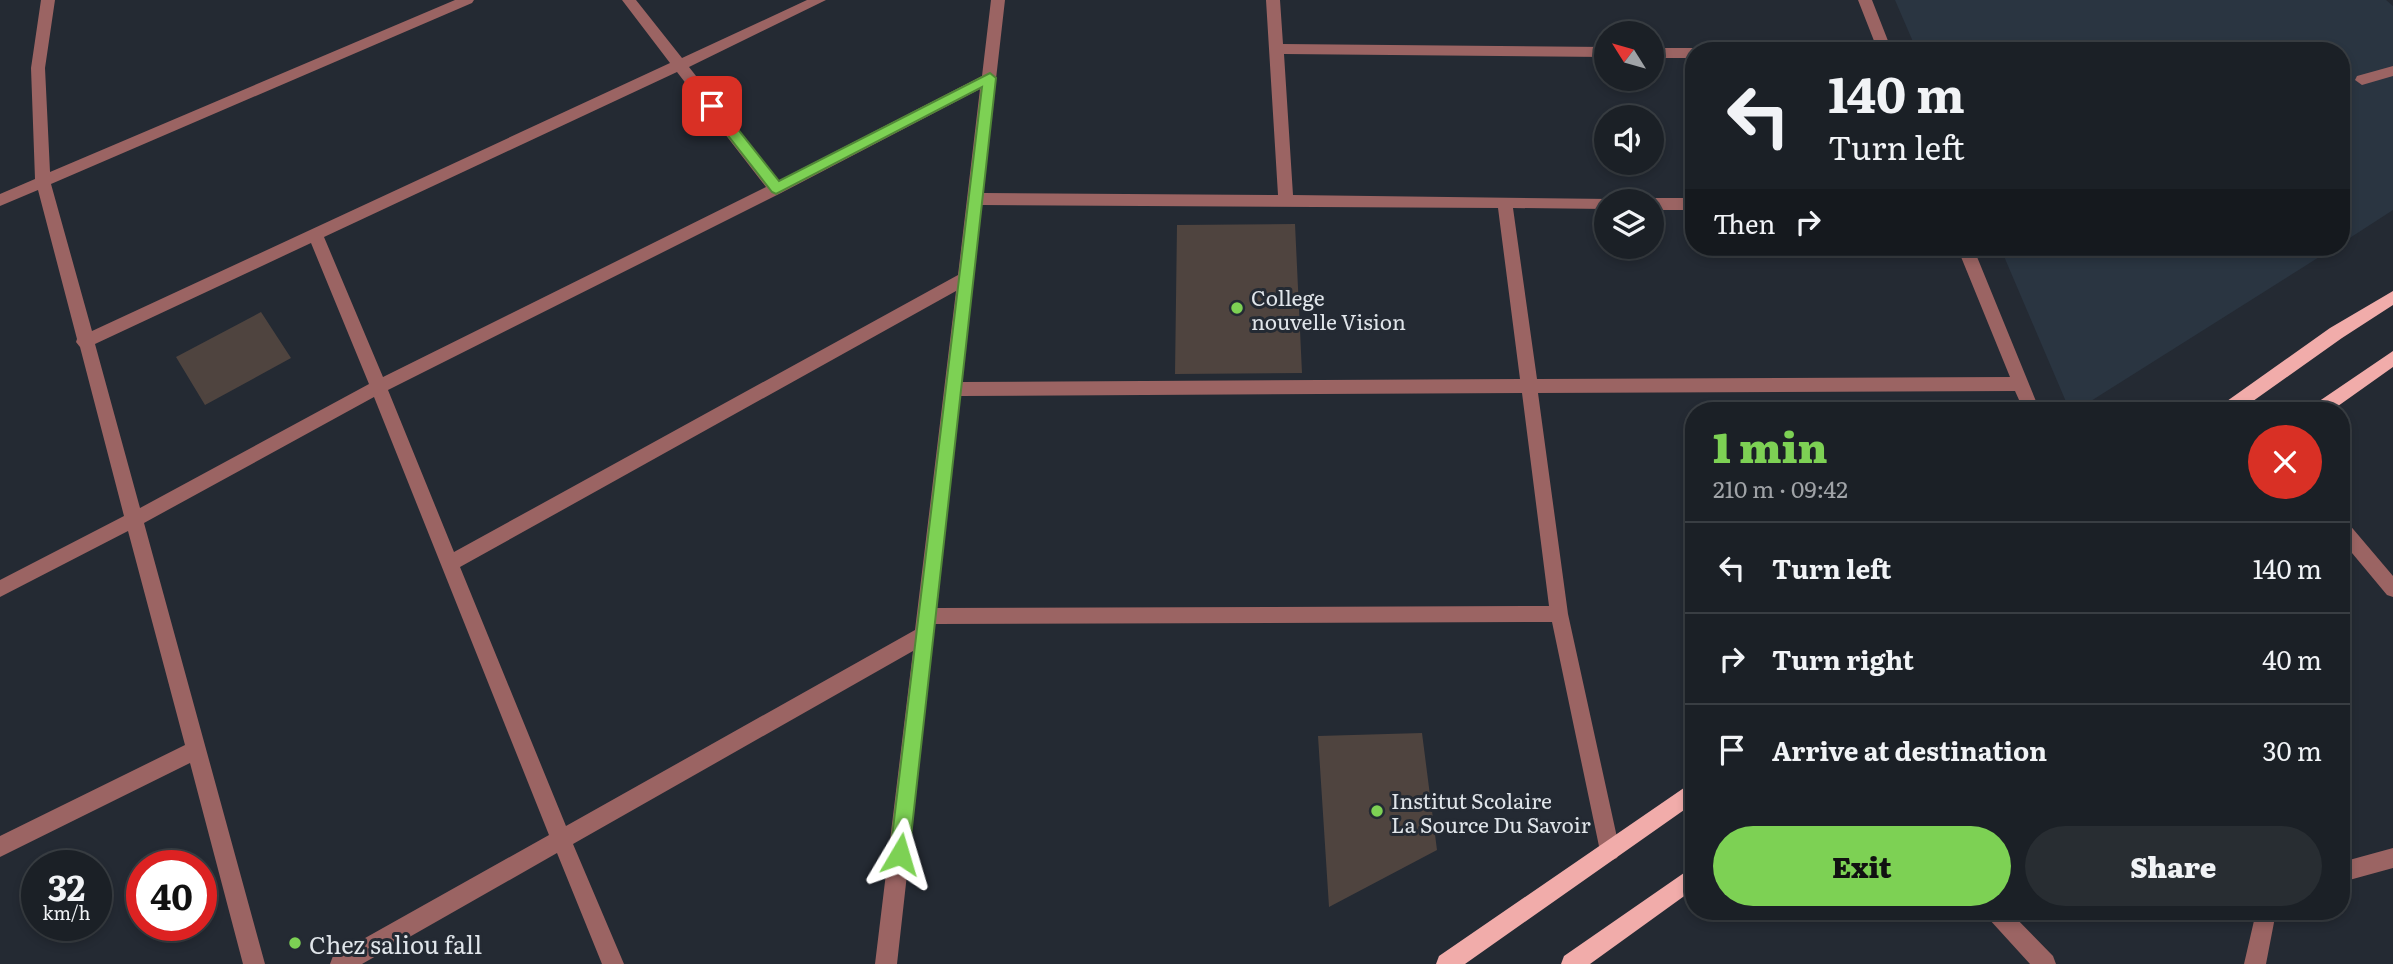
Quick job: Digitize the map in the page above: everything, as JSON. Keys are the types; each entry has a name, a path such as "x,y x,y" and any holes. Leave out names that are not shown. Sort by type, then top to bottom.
{"main road":[{"path":"2239,402 2336,333 2393,297"},
{"path":"2331,402 2392,359"},
{"path":"1447,964 1685,797"},
{"path":"1572,964 1685,882"}],"street":[{"path":"48,0 42,21 36,97 43,181 84,342 135,519 254,964"},
{"path":"0,200 467,0"},
{"path":"629,0 776,189"},
{"path":"84,342 818,0"},
{"path":"886,964 998,0"},
{"path":"1273,0 1286,201"},
{"path":"1865,0 1881,42"},
{"path":"1276,49 1594,52"},
{"path":"1664,53 1685,53"},
{"path":"2361,80 2393,71"},
{"path":"0,589 380,386 776,189 990,78"},
{"path":"976,199 1594,203"},
{"path":"1505,202 1559,614 1610,851"},
{"path":"1664,204 1685,204"},
{"path":"315,234 380,386 561,841 613,964"},
{"path":"1969,256 2028,402"},
{"path":"450,563 966,278"},
{"path":"954,389 2021,384"},
{"path":"2350,538 2393,589"},
{"path":"341,964 561,841 927,625 1559,614"},
{"path":"0,847 196,750"},
{"path":"2350,870 2393,858"},
{"path":"2004,920 2045,964"},
{"path":"2255,964 2264,920"}],"shaded area":[{"path":"1895,0 2386,0 2393,6 2393,210 2350,238 2350,42 1913,42"},
{"path":"2004,256 2321,256 2089,402 2066,402"}],"building":[{"path":"1295,224 1302,373 1175,374 1177,225"},
{"path":"261,312 291,358 205,405 176,357"},
{"path":"1422,733 1437,850 1329,907 1318,736"}],"place":[{"name":"College nouvelle Vision","path":"1237,308"},
{"name":"Institut Scolaire La Source Du Savoir","path":"1377,811"},
{"name":"Chez saliou fall","path":"295,943"}],"route":[{"path":"712,106 776,189 990,78 900,854"}]}
